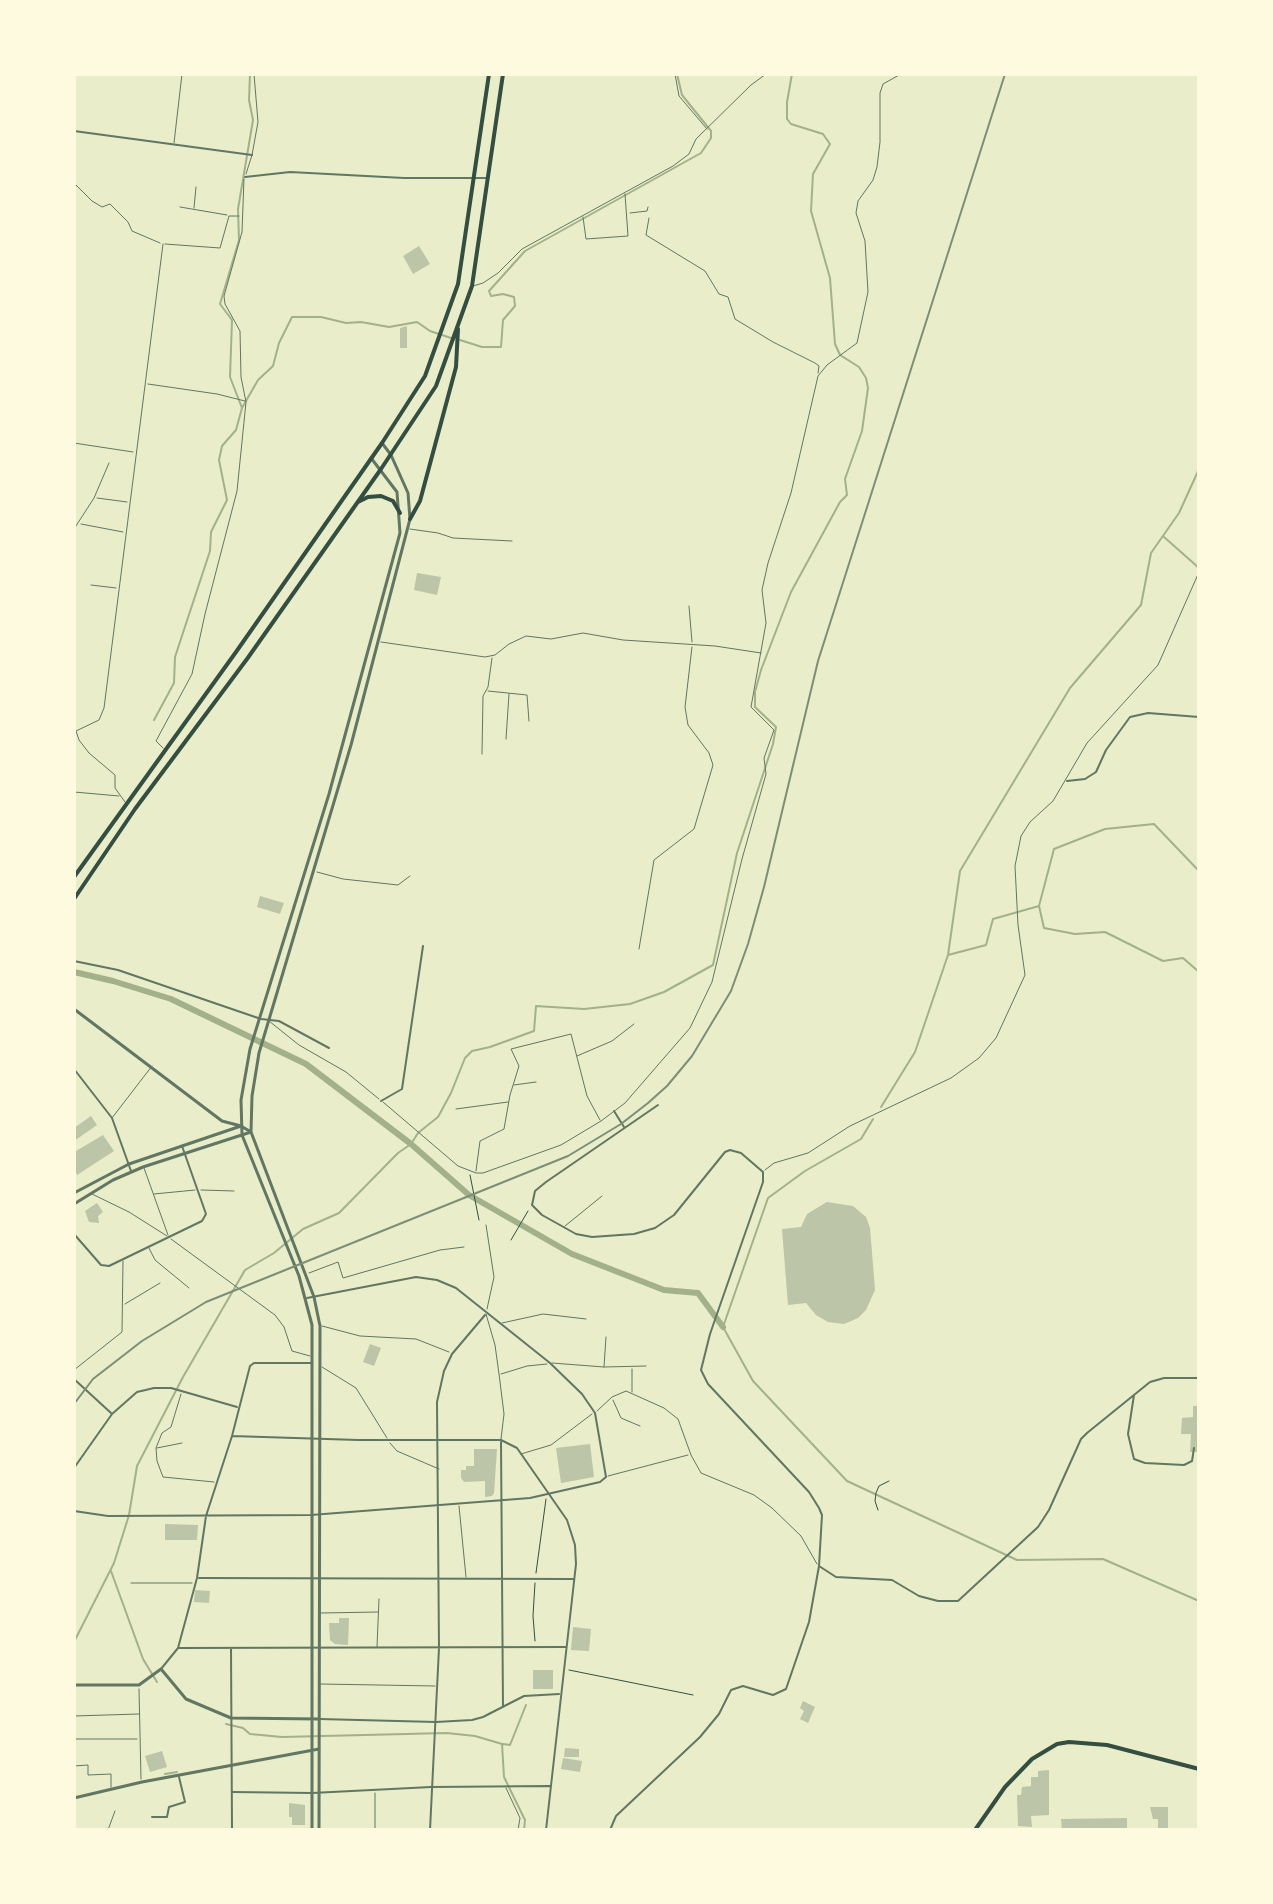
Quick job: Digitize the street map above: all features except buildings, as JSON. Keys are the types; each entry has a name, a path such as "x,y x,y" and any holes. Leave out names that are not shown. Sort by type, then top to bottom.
{"main road":[{"path":"74,877 236,652 425,376 458,284 489,74"},
{"path":"74,899 135,809 247,659 391,455 436,386 472,286 503,74"},
{"path":"410,519 420,501 456,367 458,323"},
{"path":"356,503 368,497 381,496 393,501 400,513"},
{"path":"236,652 247,659"},
{"path":"975,1830 1005,1787 1032,1759 1057,1744 1107,1745 1199,1769"},
{"path":"594,1830 608,1830"}],"street":[{"path":"75,131 252,155"},
{"path":"245,177 290,172 404,178 489,178"},
{"path":"319,1830 320,1326 314,1297 251,1132 252,1096 268,1020 314,872 410,519 408,493 391,455 382,443"},
{"path":"312,1830 312,1325 299,1276 242,1135 241,1100 250,1049 306,870 400,533 397,492 371,458"},
{"path":"1067,781 1085,779 1096,772 1106,750 1130,717 1148,713 1199,717"},
{"path":"294,911 301,913"},
{"path":"381,1101 402,1089 423,946"},
{"path":"74,961 161,983 261,1019 279,1021 329,1048"},
{"path":"74,1009 222,1121 251,1132"},
{"path":"74,1069 112,1118 132,1172"},
{"path":"608,1830 616,1816 700,1737 719,1714 731,1690 743,1686 773,1695 786,1689 809,1622 819,1566 822,1515 819,1508 809,1492 708,1384 701,1370 710,1334 763,1182 763,1172 741,1153 730,1150 720,1156 674,1215 655,1228 634,1234 592,1237 576,1234 542,1215 532,1205 535,1191 658,1105"},
{"path":"614,1111 623,1125 622,1130"},
{"path":"74,1193 129,1164 241,1126"},
{"path":"74,1204 143,1167 251,1132"},
{"path":"74,1234 101,1265 109,1266 197,1225 205,1218 199,1190 182,1145"},
{"path":"74,1511 108,1516 319,1515 548,1494 600,1482 606,1477 595,1413 582,1394 550,1363 456,1288 437,1280 416,1277 306,1299"},
{"path":"430,1830 439,1648 437,1402 444,1371 452,1354 486,1314"},
{"path":"74,1685 139,1685 161,1669 178,1648 196,1580 206,1516 252,1364 312,1363"},
{"path":"819,1566 836,1577 892,1580 919,1596 938,1601 958,1601 1038,1527 1049,1510 1081,1439 1150,1382 1164,1378 1199,1378"},
{"path":"74,1379 112,1414"},
{"path":"74,1468 112,1414 137,1392 154,1388 182,1391 238,1407"},
{"path":"1135,1394 1128,1434 1134,1459 1145,1463 1184,1465 1192,1461 1194,1448"},
{"path":"232,1436 320,1440 501,1440 513,1444 521,1454 567,1520 574,1537 574,1579 546,1830"},
{"path":"501,1440 503,1707"},
{"path":"196,1580 574,1579"},
{"path":"178,1648 566,1647"},
{"path":"231,1648 232,1830"},
{"path":"161,1669 186,1699 231,1718 472,1720 527,1695 560,1694"},
{"path":"74,1798 231,1764 319,1749"},
{"path":"152,1817 167,1817 169,1807 185,1802 178,1775"},
{"path":"233,1792 312,1793 431,1787 551,1786"}],"lane":[{"path":"173,145 182,74"},
{"path":"166,749 156,741 192,674 237,491 246,402 241,377 240,331 225,304 224,296 241,240 245,177 258,122 254,74"},
{"path":"675,74 679,96 707,129"},
{"path":"472,286 483,283 522,249 673,166 689,154 696,139 766,74"},
{"path":"818,376 827,365 857,343 868,292 865,241 856,213 858,201 873,180 877,167 880,93 883,84 901,74"},
{"path":"74,138 75,131"},
{"path":"74,183 102,207 110,204 128,222 132,231 163,244 220,248 229,216"},
{"path":"194,209 196,187"},
{"path":"582,214 586,239 628,236 624,192"},
{"path":"180,207 242,216"},
{"path":"628,214 647,211 648,207"},
{"path":"268,1020 299,1045 346,1072 458,1166 476,1173 561,1145 625,1103 690,1028 712,982 766,774 764,758 774,730 751,707 766,623 762,590 791,493 819,366 735,319 728,297 719,294 705,271 646,235 649,218"},
{"path":"127,804 115,788 115,775 89,753 76,731 99,720 104,708 163,244"},
{"path":"145,384 217,394 246,402"},
{"path":"74,443 136,452"},
{"path":"74,529 94,498 109,463"},
{"path":"94,498 130,503"},
{"path":"79,524 126,532"},
{"path":"407,529 453,538 512,541"},
{"path":"763,1172 774,1163 808,1153 850,1126 951,1078 979,1058 996,1038 1025,975 1015,866 1021,836 1030,822 1053,801 1087,743 1158,665 1199,572"},
{"path":"91,585 119,588"},
{"path":"639,949 654,860 694,829 713,765 709,753 688,725 685,707 692,667 689,606"},
{"path":"370,644 378,642 485,657 526,636 551,639 583,633 623,640 715,646 762,653"},
{"path":"482,754 483,696 492,655"},
{"path":"486,691 527,695 529,721"},
{"path":"506,739 509,694"},
{"path":"74,792 119,796"},
{"path":"306,870 343,879 398,885 410,876"},
{"path":"577,1056 612,1041 634,1024"},
{"path":"476,1173 480,1141 504,1129 519,1066 511,1049 571,1034 587,1096 601,1121"},
{"path":"112,1118 152,1066"},
{"path":"513,1085 536,1082"},
{"path":"456,1109 509,1102"},
{"path":"143,1167 169,1237"},
{"path":"154,1194 234,1191"},
{"path":"90,1193 169,1237 275,1315 284,1327 292,1351 312,1357"},
{"path":"563,1227 602,1196"},
{"path":"486,1225 494,1277 486,1314 495,1345 504,1414 501,1440"},
{"path":"148,1246 155,1260 189,1288"},
{"path":"299,1276 338,1262 343,1278 440,1250 464,1247"},
{"path":"74,1370 122,1332 123,1261"},
{"path":"123,1305 160,1283"},
{"path":"500,1324 543,1314 586,1319"},
{"path":"320,1326 360,1336 416,1339 452,1354"},
{"path":"604,1367 606,1337"},
{"path":"312,1363 356,1388 397,1451 439,1469"},
{"path":"499,1374 550,1363 646,1366"},
{"path":"632,1367 632,1393"},
{"path":"182,1391 171,1427 162,1433 156,1448 157,1461 163,1477 216,1483"},
{"path":"521,1454 551,1445 612,1397 626,1391 632,1393 664,1408 678,1419 701,1473 754,1495 789,1522 819,1566"},
{"path":"612,1397 621,1418 640,1426"},
{"path":"156,1448 182,1443"},
{"path":"606,1477 691,1455"},
{"path":"459,1504 466,1579"},
{"path":"131,1583 196,1580"},
{"path":"377,1647 379,1599"},
{"path":"319,1613 378,1612"},
{"path":"319,1684 438,1686"},
{"path":"139,1685 142,1782"},
{"path":"74,1716 140,1714"},
{"path":"74,1739 140,1739"},
{"path":"74,1766 88,1765 88,1775 111,1774 111,1790"},
{"path":"506,1787 520,1818 518,1830"},
{"path":"375,1789 375,1830"},
{"path":"108,1830 115,1811"}],"path":[{"path":"468,1170 479,1220"},
{"path":"511,1240 530,1209"},
{"path":"878,1510 876,1493 879,1486 889,1481"},
{"path":"536,1648 533,1616 548,1494"},
{"path":"569,1670 693,1695"}],"waterway":[{"path":"154,720 174,683 175,657 210,551 211,532 227,500 219,460 222,446 236,430 242,408 230,377 232,320 220,304 239,240 238,209 253,120 249,100 250,74"},
{"path":"460,340 482,347 501,347 503,320 515,306 514,297 503,294 491,296 489,291 525,251 701,153 711,138 711,131 682,95 677,74"},
{"path":"74,1642 114,1563 129,1515 137,1466 183,1377 245,1270 274,1253 303,1229 339,1213 398,1153 411,1144 418,1133 438,1117 465,1058 472,1051 534,1031 536,1006 584,1009 630,1004 664,992 713,965 737,853 776,727 755,707 755,692 791,592 840,502 847,495 845,479 862,431 868,388 859,367 840,355 835,344 830,278 811,211 813,174 830,144 823,134 791,124 787,119 792,74"},
{"path":"242,408 258,380 273,366 279,343 292,317 321,317 389,327 417,322 430,331 454,339"},
{"path":"881,1107 915,1052 948,955 960,871 1070,688 1141,605 1151,553 1179,513 1199,469"},
{"path":"1164,537 1199,568"},
{"path":"948,955 986,945 993,919 1039,906 1054,849 1105,829 1154,824 1199,871"},
{"path":"1039,906 1044,928 1075,934 1105,932 1163,961 1183,958 1199,972"},
{"path":"74,972 171,999 306,1064 411,1144 469,1195 572,1254 664,1290 698,1293 723,1327"},
{"path":"873,1119 861,1139 805,1171 768,1198 723,1327 753,1381 847,1481 1017,1560 1103,1559 1199,1601"},
{"path":"111,1571 143,1659 157,1682"},
{"path":"503,1744 510,1745 526,1705"},
{"path":"226,1724 243,1728 250,1734 282,1737 447,1733 475,1736 502,1744 504,1777 525,1820 524,1830"},
{"path":"165,1774 177,1772"}],"railway":[{"path":"74,1404 93,1379 142,1341 206,1302 568,1156 621,1124 648,1103 692,1056 731,991 748,944 818,661 1005,74"}]}
